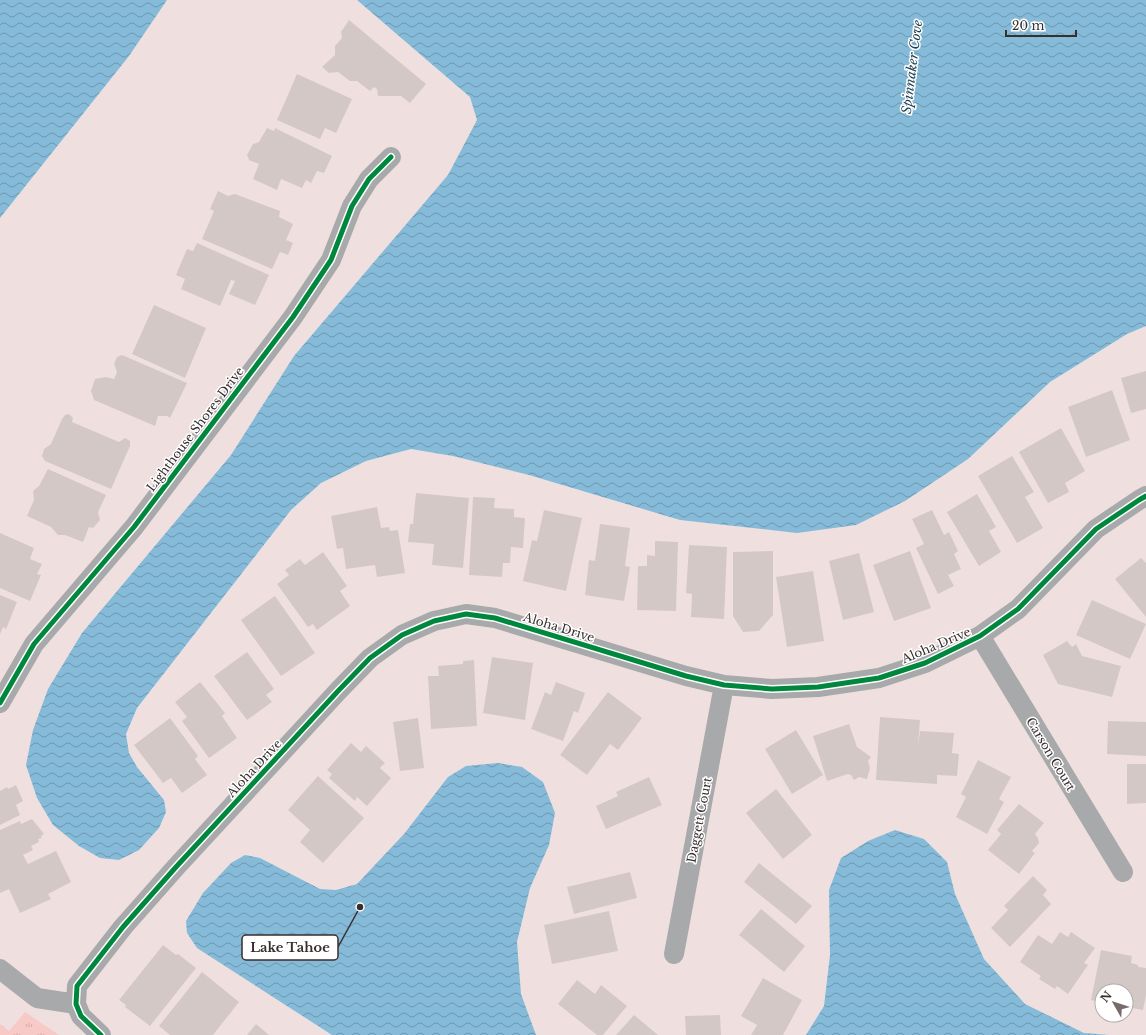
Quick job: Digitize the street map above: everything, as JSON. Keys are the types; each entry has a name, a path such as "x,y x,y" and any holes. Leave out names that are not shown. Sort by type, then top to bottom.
{"street":[{"name":"Lighthouse Shores Drive","path":"0,703 34,644 134,527 293,317 331,260 352,206 369,179 391,157"},
{"name":"Aloha Drive","path":"76,1004 77,986 123,927 176,866 370,658 402,635 434,621 466,614 495,618 686,676 724,685 772,689 818,687 879,678 925,663 980,636 1018,609 1096,529 1146,496"},
{"name":"Carson Court","path":"980,636 1123,872"},
{"name":"Daggett Court","path":"674,954 724,685"},
{"path":"0,969 37,998 76,1004 81,1016 101,1035"}],"green space":[{"path":"25,1012 59,1035 0,1035 0,1024 9,1031"}],"water":[{"path":"0,0 167,0 129,56 0,218"},
{"name":"Spinnaker Cove","path":"357,0 1146,0 1146,326 1127,334 1050,382 968,459 905,501 856,525 797,533 680,520 529,475 453,456 411,449 366,461 321,483 291,510 137,708 126,734 129,753 137,767 164,800 166,812 159,828 139,850 119,860 100,858 79,846 53,825 37,798 26,765 33,730 48,689 82,633 231,455 294,356 448,175 477,120 470,97"},
{"path":"498,763 522,767 543,782 555,813 549,845 530,888 517,942 521,994 536,1035 332,1035 197,948 187,933 186,921 203,893 231,863 245,855 260,858 320,889 336,890 357,884 404,834 448,777 466,766"},
{"path":"895,830 924,839 947,862 955,894 984,959 1025,1004 1084,1033 1109,1035 806,1035 824,1006 830,955 829,890 841,858 868,841"}],"building":[{"path":"349,20 426,84 410,103 401,96 378,96 377,89 374,87 370,91 357,81 350,81 338,72 329,73 322,67 335,55 335,46 342,38 341,32"},
{"path":"297,74 352,99 336,133 325,128 320,139 277,120"},
{"path":"267,128 274,131 275,128 332,156 324,173 317,171 311,183 306,180 302,188 281,179 277,190 253,179 259,164 249,160 247,155 253,144 259,142"},
{"path":"218,191 228,196 235,194 280,211 279,217 293,224 286,240 293,243 288,255 280,252 272,269 202,239 214,211 210,209"},
{"path":"197,243 269,275 255,305 229,294 235,281 231,280 220,306 181,289 185,279 176,275 187,249 193,251"},
{"path":"154,305 206,328 185,378 132,354"},
{"path":"122,355 187,383 170,418 167,416 158,416 155,426 94,400 91,391 95,379 106,377 114,379 117,372 114,364 117,357"},
{"path":"1146,371 1146,409 1131,413 1121,378"},
{"path":"1112,390 1130,440 1086,457 1068,407"},
{"path":"69,414 73,418 72,422 119,442 125,438 130,441 130,446 111,489 45,461 42,456 44,449 51,444 62,419 65,415"},
{"path":"1061,428 1085,471 1065,483 1069,492 1048,503 1019,452"},
{"path":"1012,456 1034,492 1025,497 1043,528 1017,543 978,476"},
{"path":"48,469 106,495 98,512 100,520 93,528 89,527 83,542 65,535 58,535 51,527 27,516 34,500 33,491 39,486"},
{"path":"416,493 469,498 463,568 432,565 434,544 408,542 410,524 413,524"},
{"path":"977,494 996,527 989,531 1001,552 979,566 947,512"},
{"path":"473,497 495,498 494,508 514,509 514,517 525,518 523,548 511,547 510,563 503,563 502,577 469,575"},
{"path":"377,507 381,528 389,527 390,531 398,530 405,573 377,577 375,565 346,569 343,548 337,549 331,516"},
{"path":"544,510 582,518 566,591 523,581 532,540 537,541"},
{"path":"932,510 944,535 949,532 958,551 954,554 961,569 948,575 954,586 938,594 916,548 924,544 912,519"},
{"path":"600,524 630,528 625,566 630,567 624,601 585,595 589,560 595,561"},
{"path":"0,533 34,548 30,559 42,564 37,574 41,575 30,601 0,588"},
{"path":"655,541 678,542 676,611 637,610 638,566 647,566 647,555 655,556"},
{"path":"689,545 727,547 724,619 691,617 692,594 686,593"},
{"path":"773,551 773,615 759,631 743,632 733,616 733,552"},
{"path":"910,551 931,608 894,621 873,565"},
{"path":"323,552 347,586 340,591 350,606 317,630 313,624 308,627 277,584 289,575 285,570 300,559 305,565"},
{"path":"859,553 874,612 843,620 829,561"},
{"path":"1141,558 1146,563 1146,617 1115,579"},
{"path":"813,571 824,641 787,647 776,577"},
{"path":"0,595 17,602 6,629 3,627 0,634"},
{"path":"275,596 315,653 281,676 241,620"},
{"path":"1092,600 1146,624 1130,659 1076,635"},
{"path":"1067,641 1072,647 1076,644 1082,656 1121,666 1112,697 1058,684 1043,655"},
{"path":"247,652 274,689 266,695 272,702 247,720 214,676"},
{"path":"492,657 533,663 525,720 483,713"},
{"path":"474,660 477,726 431,729 428,676 439,676 438,666 463,664 463,661"},
{"path":"200,682 225,713 222,716 237,738 209,758 182,721 187,717 175,702"},
{"path":"556,682 585,693 578,713 574,711 563,741 531,729 545,692 551,695"},
{"path":"608,692 642,718 618,750 610,744 587,775 560,755"},
{"path":"880,717 920,720 918,746 920,731 954,733 952,753 959,754 957,776 937,775 937,784 876,780"},
{"path":"170,718 198,756 195,759 207,775 182,793 171,778 163,783 134,745"},
{"path":"418,718 424,768 400,771 393,722"},
{"path":"1108,721 1146,722 1146,756 1107,754"},
{"path":"849,724 857,747 871,757 868,761 870,768 867,779 859,777 854,780 851,775 848,774 827,781 813,736"},
{"path":"796,730 823,775 792,794 765,749"},
{"path":"351,743 361,752 366,746 385,763 380,768 391,778 367,806 357,797 355,801 329,778 332,774 327,770"},
{"path":"978,760 1011,777 999,799 1004,802 987,834 956,817 966,797 961,794"},
{"path":"1127,764 1146,764 1146,803 1127,804"},
{"path":"318,776 364,818 323,863 300,842 310,830 288,810"},
{"path":"649,777 662,805 606,829 596,806 618,796 616,792"},
{"path":"16,785 23,801 16,805 20,815 0,825 0,791 7,787 8,789"},
{"path":"776,789 812,835 783,859 746,813"},
{"path":"1019,804 1044,823 1035,834 1039,843 1032,851 1035,853 1019,874 988,850 1001,834 997,830"},
{"path":"32,819 44,834 41,836 42,838 38,839 39,842 31,846 33,850 23,855 28,864 56,851 71,882 48,894 51,899 20,913 9,889 0,893 0,830 20,821 21,824"},
{"path":"759,863 812,906 796,924 744,882"},
{"path":"630,872 637,898 574,914 567,887"},
{"path":"1033,876 1047,890 1043,895 1051,904 1010,947 991,928 1008,910 1004,906"},
{"path":"761,909 805,946 784,972 739,935"},
{"path":"609,911 618,951 552,964 544,925"},
{"path":"1060,932 1068,937 1071,932 1095,948 1084,963 1088,965 1068,994 1057,986 1055,989 1039,979 1041,976 1020,962 1038,935 1052,944"},
{"path":"163,945 196,968 150,1026 125,1007 126,1005 119,1000"},
{"path":"1101,950 1132,956 1131,963 1138,965 1138,967 1146,968 1146,995 1143,1010 1134,1008 1134,983 1094,983"},
{"path":"202,972 239,1002 213,1035 170,1035 159,1026"},
{"path":"763,978 802,1000 783,1035 751,1035 757,1025 741,1016"},
{"path":"577,980 595,994 601,985 627,1006 603,1035 597,1035 558,1004"},
{"path":"1094,985 1094,1001 1091,1000"},
{"path":"634,1015 658,1035 616,1035"},
{"path":"720,1015 721,1035 686,1035 685,1016"},
{"path":"256,1024 269,1035 247,1035"}],"cycle path":[{"path":"0,703 34,644 134,527 293,317 331,260 352,206 369,179 391,157"},
{"path":"101,1035 81,1016 76,1004 77,986 123,927 176,867 339,690 370,658 402,635 434,621 466,614 495,618 686,676 724,685 772,689 818,687 879,678 925,663 980,636 1018,609 1096,529 1146,496"}],"place":[{"name":"Lake Tahoe","path":"360,907"}]}
